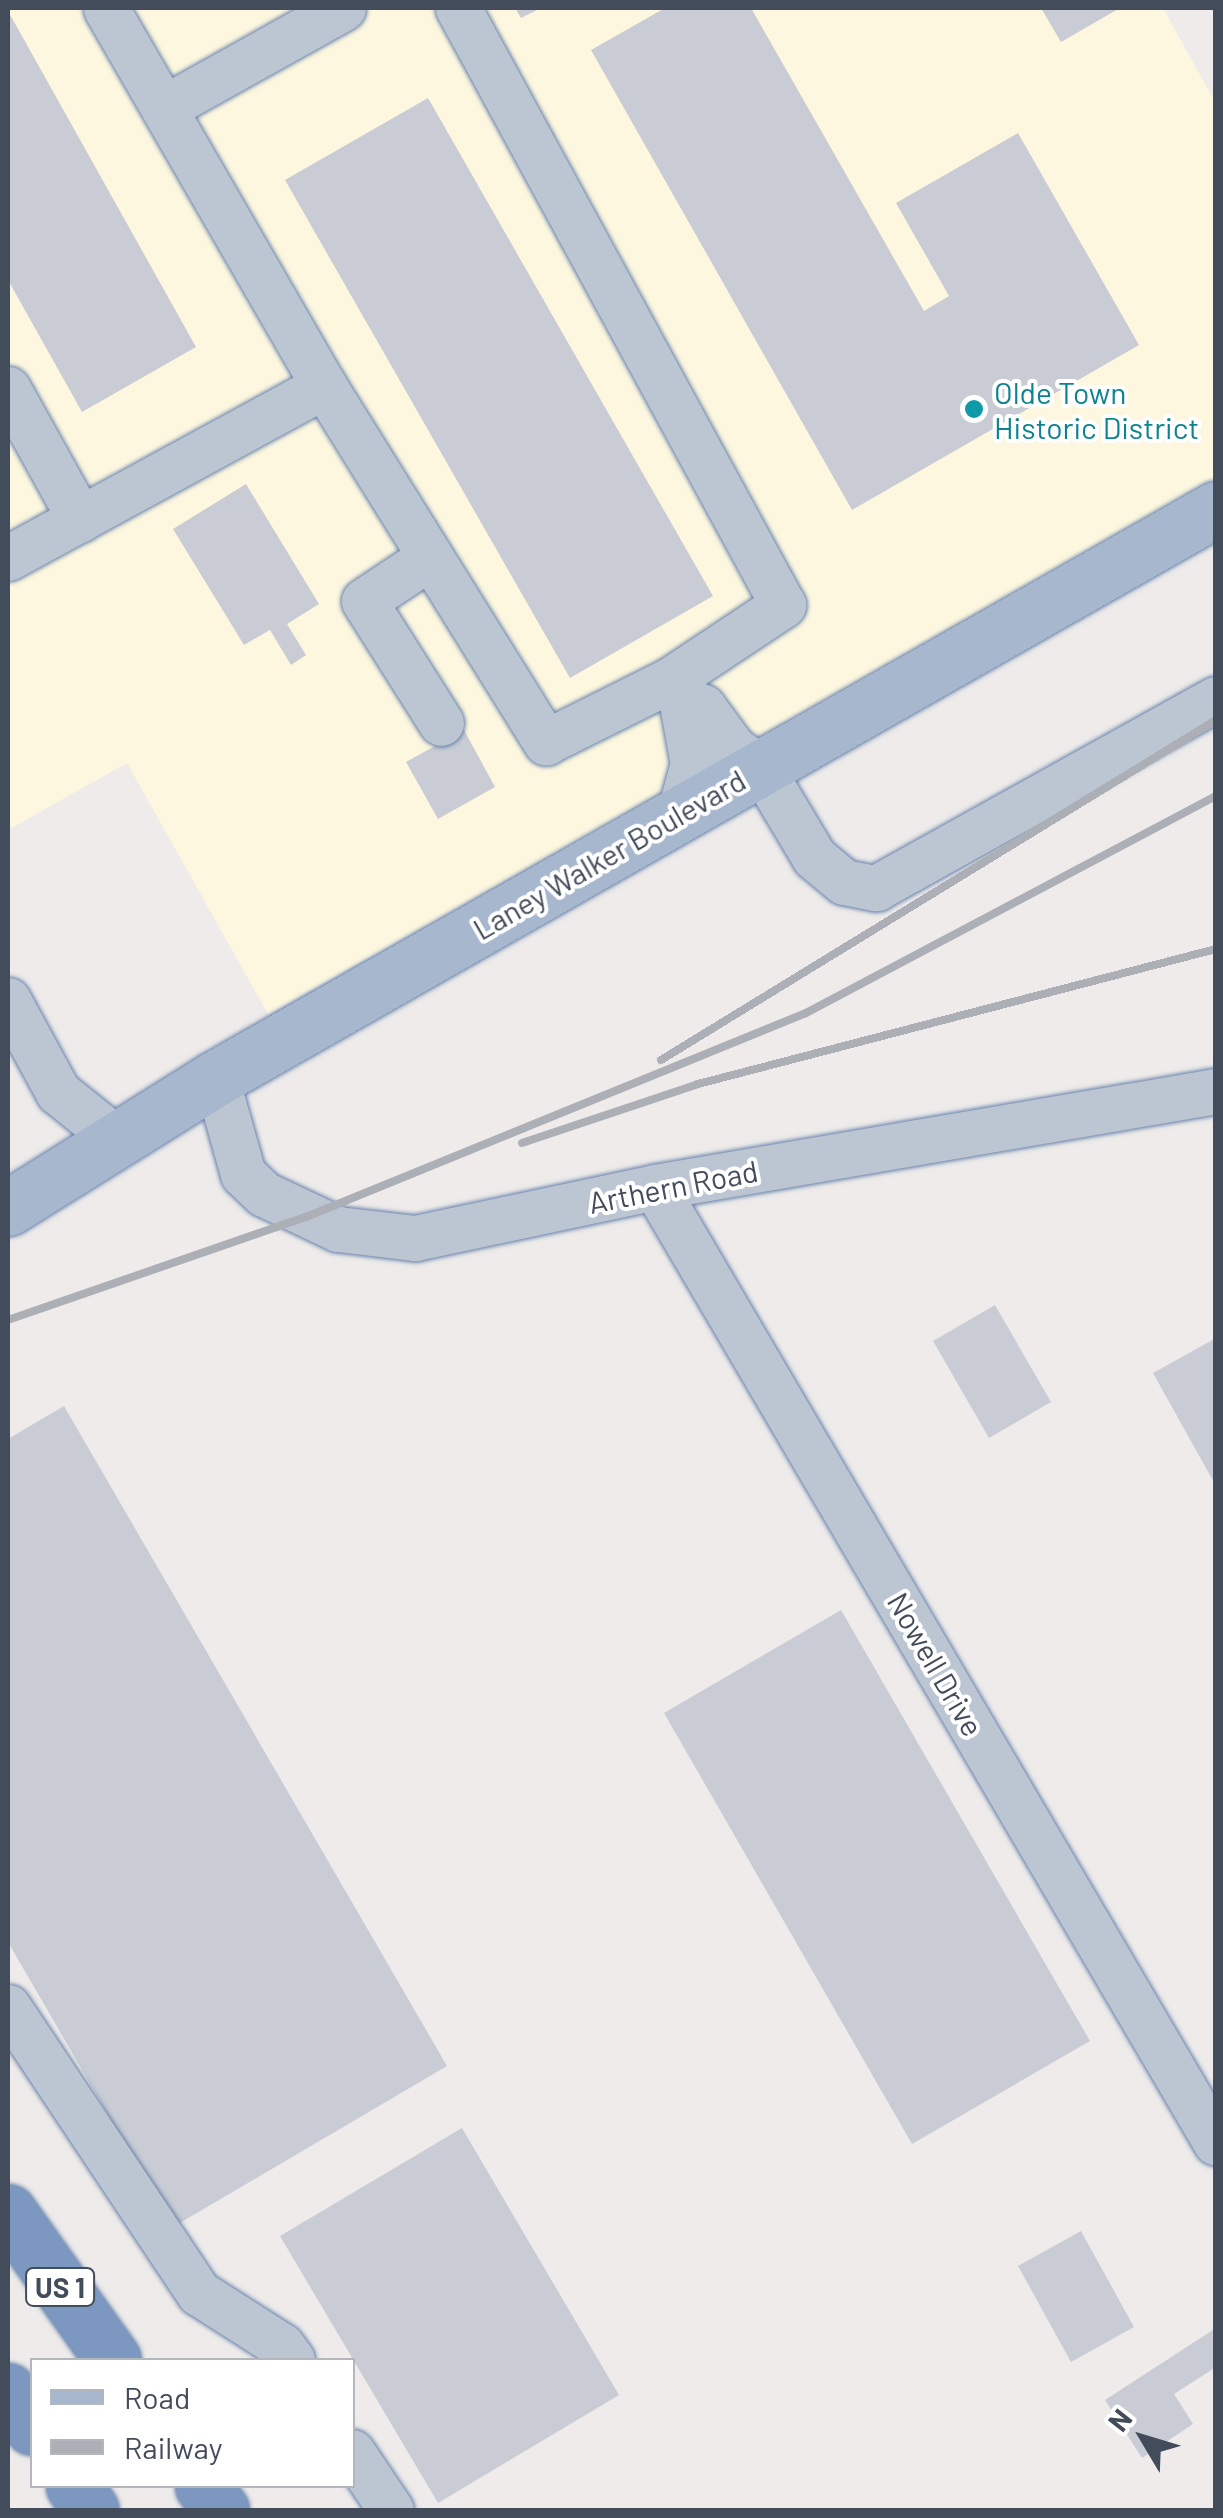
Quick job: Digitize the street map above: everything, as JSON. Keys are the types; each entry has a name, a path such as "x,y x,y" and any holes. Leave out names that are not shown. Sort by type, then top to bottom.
{"highway":[{"name":"US 1","path":"8,2212 112,2358"},
{"path":"8,2391 30,2423"},
{"path":"76,2488 92,2510"},
{"path":"204,2488 221,2510"}],"main road":[{"name":"Laney Walker Boulevard","path":"8,1208 216,1078 1216,509"}],"street":[{"path":"106,8 324,386 546,742 676,689 782,605 458,8"},
{"path":"164,108 343,8"},
{"path":"8,558 324,386"},
{"path":"8,389 80,519"},
{"path":"430,557 364,601 440,723"},
{"path":"676,689 704,706 733,748 761,768 814,857 844,882 876,888 1216,698"},
{"path":"676,689 693,764 679,814"},
{"path":"8,1000 58,1092 119,1141"},
{"name":"Arthern Road","path":"216,1078 243,1174 264,1194 338,1229 414,1238 655,1187 1216,1091"},
{"name":"Nowell Drive","path":"655,1187 1216,2143"},
{"path":"8,2007 199,2294 282,2346 291,2358"},
{"path":"355,2456 391,2510"}],"shaded area":[{"path":"8,8 1163,8 1215,102 1215,484 268,1014 127,763 8,830"}],"building":[{"path":"515,8 541,8 521,18"},
{"path":"665,8 751,8 924,311 949,296 896,203 1018,133 1139,345 852,510 591,50"},
{"path":"1041,8 1120,8 1061,42"},
{"path":"8,11 196,347 82,412 8,280"},
{"path":"428,98 713,596 570,678 285,180"},
{"path":"246,484 319,604 287,624 306,655 291,665 270,630 244,645 173,529"},
{"path":"464,730 495,787 438,819 406,762"},
{"path":"995,1305 1051,1402 989,1438 933,1341"},
{"path":"1216,1338 1216,1486 1153,1373"},
{"path":"64,1406 447,2066 173,2227 8,1942 8,1439"},
{"path":"841,1610 1090,2041 912,2144 664,1713"},
{"path":"462,2128 619,2395 438,2503 280,2236"},
{"path":"1081,2231 1134,2327 1071,2362 1018,2266"},
{"path":"1216,2328 1216,2367 1174,2394 1193,2424 1142,2458 1105,2400"}],"railway":[{"path":"661,1060 1216,720"},
{"path":"8,1320 306,1217 806,1013 1216,796"},
{"path":"522,1143 698,1084 1216,949"}],"place":[{"name":"Olde Town Historic District","path":"974,409"}]}
